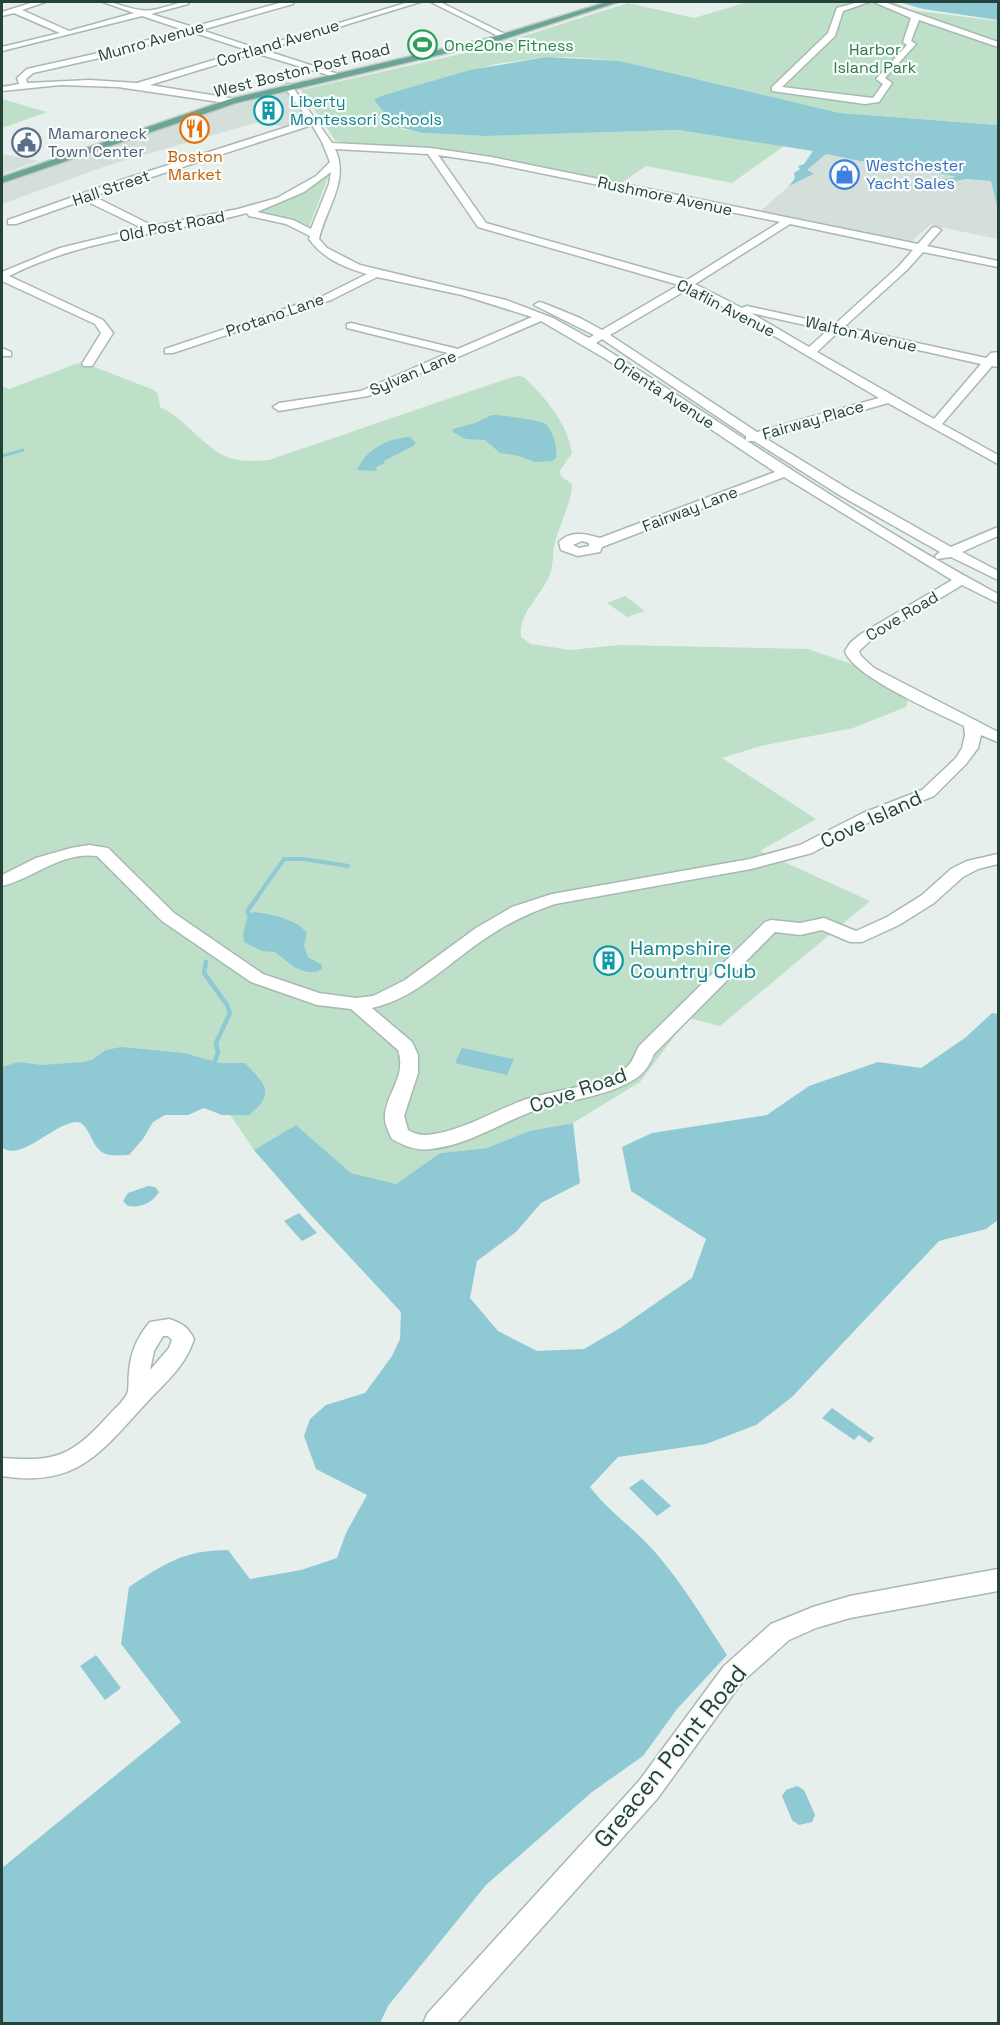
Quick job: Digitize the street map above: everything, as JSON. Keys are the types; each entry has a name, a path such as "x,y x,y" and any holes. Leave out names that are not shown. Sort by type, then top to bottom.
{"main road":[{"name":"West Boston Post Road","path":"2,180 233,101 505,36 614,2"}],"street":[{"path":"2,14 41,2"},
{"path":"107,2 335,76"},
{"path":"2,49 68,34 185,2"},
{"name":"Munro Avenue","path":"24,85 21,78 30,71 114,52 290,2"},
{"name":"Cortland Avenue","path":"140,85 416,2"},
{"path":"435,2 505,36"},
{"path":"865,2 851,3 840,10 832,34 775,88 865,101 876,100 888,83 879,81 880,79 912,44 907,42 908,26 916,16"},
{"path":"878,2 999,45"},
{"path":"851,3 870,10"},
{"path":"14,10 68,34"},
{"path":"2,88 81,82 140,85 233,101"},
{"path":"288,87 329,146 336,162 337,174 315,235"},
{"name":"Hall Street","path":"12,222 84,196 313,122"},
{"name":"Rushmore Avenue","path":"329,146 431,151 491,160 999,264"},
{"name":"Claflin Avenue","path":"431,151 482,225 687,285 999,460"},
{"name":"Old Post Road","path":"2,277 35,258 52,252 152,229 253,210 310,186 336,162"},
{"path":"84,196 152,229"},
{"name":"Orienta Avenue","path":"253,210 251,212 253,214 289,222 315,235 317,246 324,252 353,266 458,290 541,317 586,343 783,473 928,561 999,599"},
{"path":"586,343 687,285 789,221"},
{"path":"809,352 837,329 936,230"},
{"name":"Protano Lane","path":"169,351 327,298 379,273"},
{"path":"2,277 99,322 105,328 107,333 105,340 88,364"},
{"name":"Orienta Avenue","path":"508,298 560,312 603,335 676,385 834,486 950,552 999,576"},
{"name":"Walton Avenue","path":"724,304 994,363"},
{"name":"Sylvan Lane","path":"279,407 364,394 541,317"},
{"path":"351,326 460,353"},
{"path":"936,424 994,363 999,352"},
{"path":"658,390 676,385"},
{"name":"Fairway Place","path":"737,441 890,399"},
{"name":"Fairway Lane","path":"597,544 783,473"},
{"path":"928,561 999,531"},
{"name":"Cove Road","path":"962,580 855,646 852,651 854,658 869,671 971,723"},
{"path":"971,723 999,738"},
{"name":"Cove Island","path":"356,1004 389,997 411,984 482,932 518,911 552,898 752,864 806,849 869,816 928,793 961,761 970,748 973,735 971,723"},
{"path":"2,881 42,862 70,853 89,850 102,852 110,857 134,885 168,917 257,978 317,999 356,1004"},
{"name":"Cove Road","path":"356,1004 406,1047 409,1054 410,1066 407,1080 394,1116 394,1124 399,1133 411,1140 428,1142 458,1137 530,1105 619,1080 643,1062 646,1051 771,926 800,929 824,924 856,938 893,921 928,899 965,869 999,858"},
{"path":"2,1467 16,1470 42,1469 72,1460 103,1439 139,1397"},
{"name":"Greacen Point Road","path":"437,2024 648,1790 733,1674 780,1632 813,1618 850,1607 999,1580"}],"shaded area":[{"path":"287,90 310,122 290,128 259,122 106,166 2,204 2,185 169,125"},
{"path":"2,154 39,161 2,174"},
{"path":"826,154 860,161 891,163 959,177 944,183 967,179 991,181 998,210 998,239 930,225 908,245 757,214 789,186 813,175 806,170"}],"green space":[{"name":"Harbor Island Park","path":"748,2 893,2 911,10 998,21 998,125 840,113 620,61 572,57 546,57 496,64 381,96 375,100 402,129 422,133 486,136 678,130 784,146 732,183 646,166 621,183 463,152 352,145 335,140 301,90 483,49 628,3 694,18"},
{"path":"2,99 47,112 5,127 2,126"},
{"path":"329,175 309,227 257,213 275,206"},
{"name":"Hampshire Country Club","path":"84,363 154,390 158,394 160,407 178,418 211,447 227,457 248,461 269,460 509,378 524,377 548,403 565,431 572,453 559,472 572,484 568,505 555,542 550,574 523,620 521,637 531,644 570,650 619,645 808,649 852,664 903,693 908,700 906,707 853,728 761,746 722,758 816,819 760,851 870,901 720,1026 688,1018 640,1082 573,1123 529,1131 487,1148 440,1153 396,1184 351,1173 296,1125 254,1150 231,1116 123,1060 2,1110 2,386 9,389"},
{"path":"625,596 645,611 627,617 607,603"}],"water":[{"path":"899,2 998,2 998,20 923,9"},
{"path":"546,57 620,61 840,113 998,125 998,210 991,181 967,179 944,183 939,180 957,177 891,163 860,161 826,154 807,170 814,174 789,186 795,178 794,173 800,169 798,166 804,164 813,151 678,130 486,136 422,133 395,126 374,100 470,70"},
{"path":"492,415 544,423 550,429 554,439 556,458 552,461 535,462 519,456 500,453 485,440 466,439 453,432 453,429"},
{"path":"410,437 416,443 384,461 385,463 376,467 377,471 357,470 378,446"},
{"path":"254,912 283,918 303,928 307,933 304,946 308,957 322,965 322,969 308,972 295,968 275,952 262,951 244,942 243,934 248,914"},
{"path":"992,1013 998,1014 998,1220 986,1229 939,1241 792,1397 756,1425 706,1444 618,1457 590,1487 665,1564 727,1655 677,1709 643,1756 592,1792 486,1885 388,2006 380,2023 2,2023 2,1868 181,1722 121,1644 129,1587 175,1560 213,1551 228,1550 250,1579 301,1570 337,1558 346,1533 367,1495 316,1469 304,1436 310,1419 326,1405 365,1393 392,1356 400,1339 401,1312 254,1150 296,1125 351,1173 396,1184 440,1153 487,1148 529,1131 573,1123 580,1183 541,1203 516,1232 477,1261 470,1298 498,1331 537,1351 584,1349 620,1328 692,1278 706,1239 631,1191 622,1147 652,1133 767,1115 809,1086 878,1062 921,1068 965,1038"},
{"path":"121,1047 184,1053 220,1063 245,1063 258,1076 265,1088 263,1100 249,1115 222,1115 204,1108 188,1115 165,1115 153,1122 143,1139 129,1155 103,1153 94,1143 85,1126 76,1122 67,1124 18,1150 9,1151 2,1147 2,1067 18,1062 42,1065 83,1062 92,1060 106,1050"},
{"path":"462,1048 514,1059 507,1075 455,1063"},
{"path":"148,1186 155,1187 159,1192 150,1202 128,1206 123,1201 128,1193"},
{"path":"299,1213 317,1233 302,1241 284,1221"},
{"path":"832,1408 874,1438 870,1443 859,1435 854,1440 822,1418"},
{"path":"642,1479 671,1506 657,1516 629,1488"},
{"path":"96,1655 121,1688 105,1700 80,1666"},
{"path":"797,1786 804,1790 815,1815 812,1822 799,1825 792,1820 782,1796 786,1790"}],"waterway":[{"path":"2,456 23,450"},
{"path":"255,900 284,859 304,859 348,866"},
{"path":"248,914 248,910 256,899"},
{"path":"206,962 204,973 227,1005 230,1013 216,1043 218,1052 215,1061"}],"place":[{"name":"One2One Fitness","path":"423,45"},
{"name":"Liberty Montessori Schools","path":"269,110"},
{"name":"Boston Market","path":"195,128"},
{"name":"Mamaroneck Town Center","path":"27,142"},
{"name":"Westchester Yacht Sales","path":"845,174"},
{"name":"Hampshire Country Club","path":"609,960"}]}
